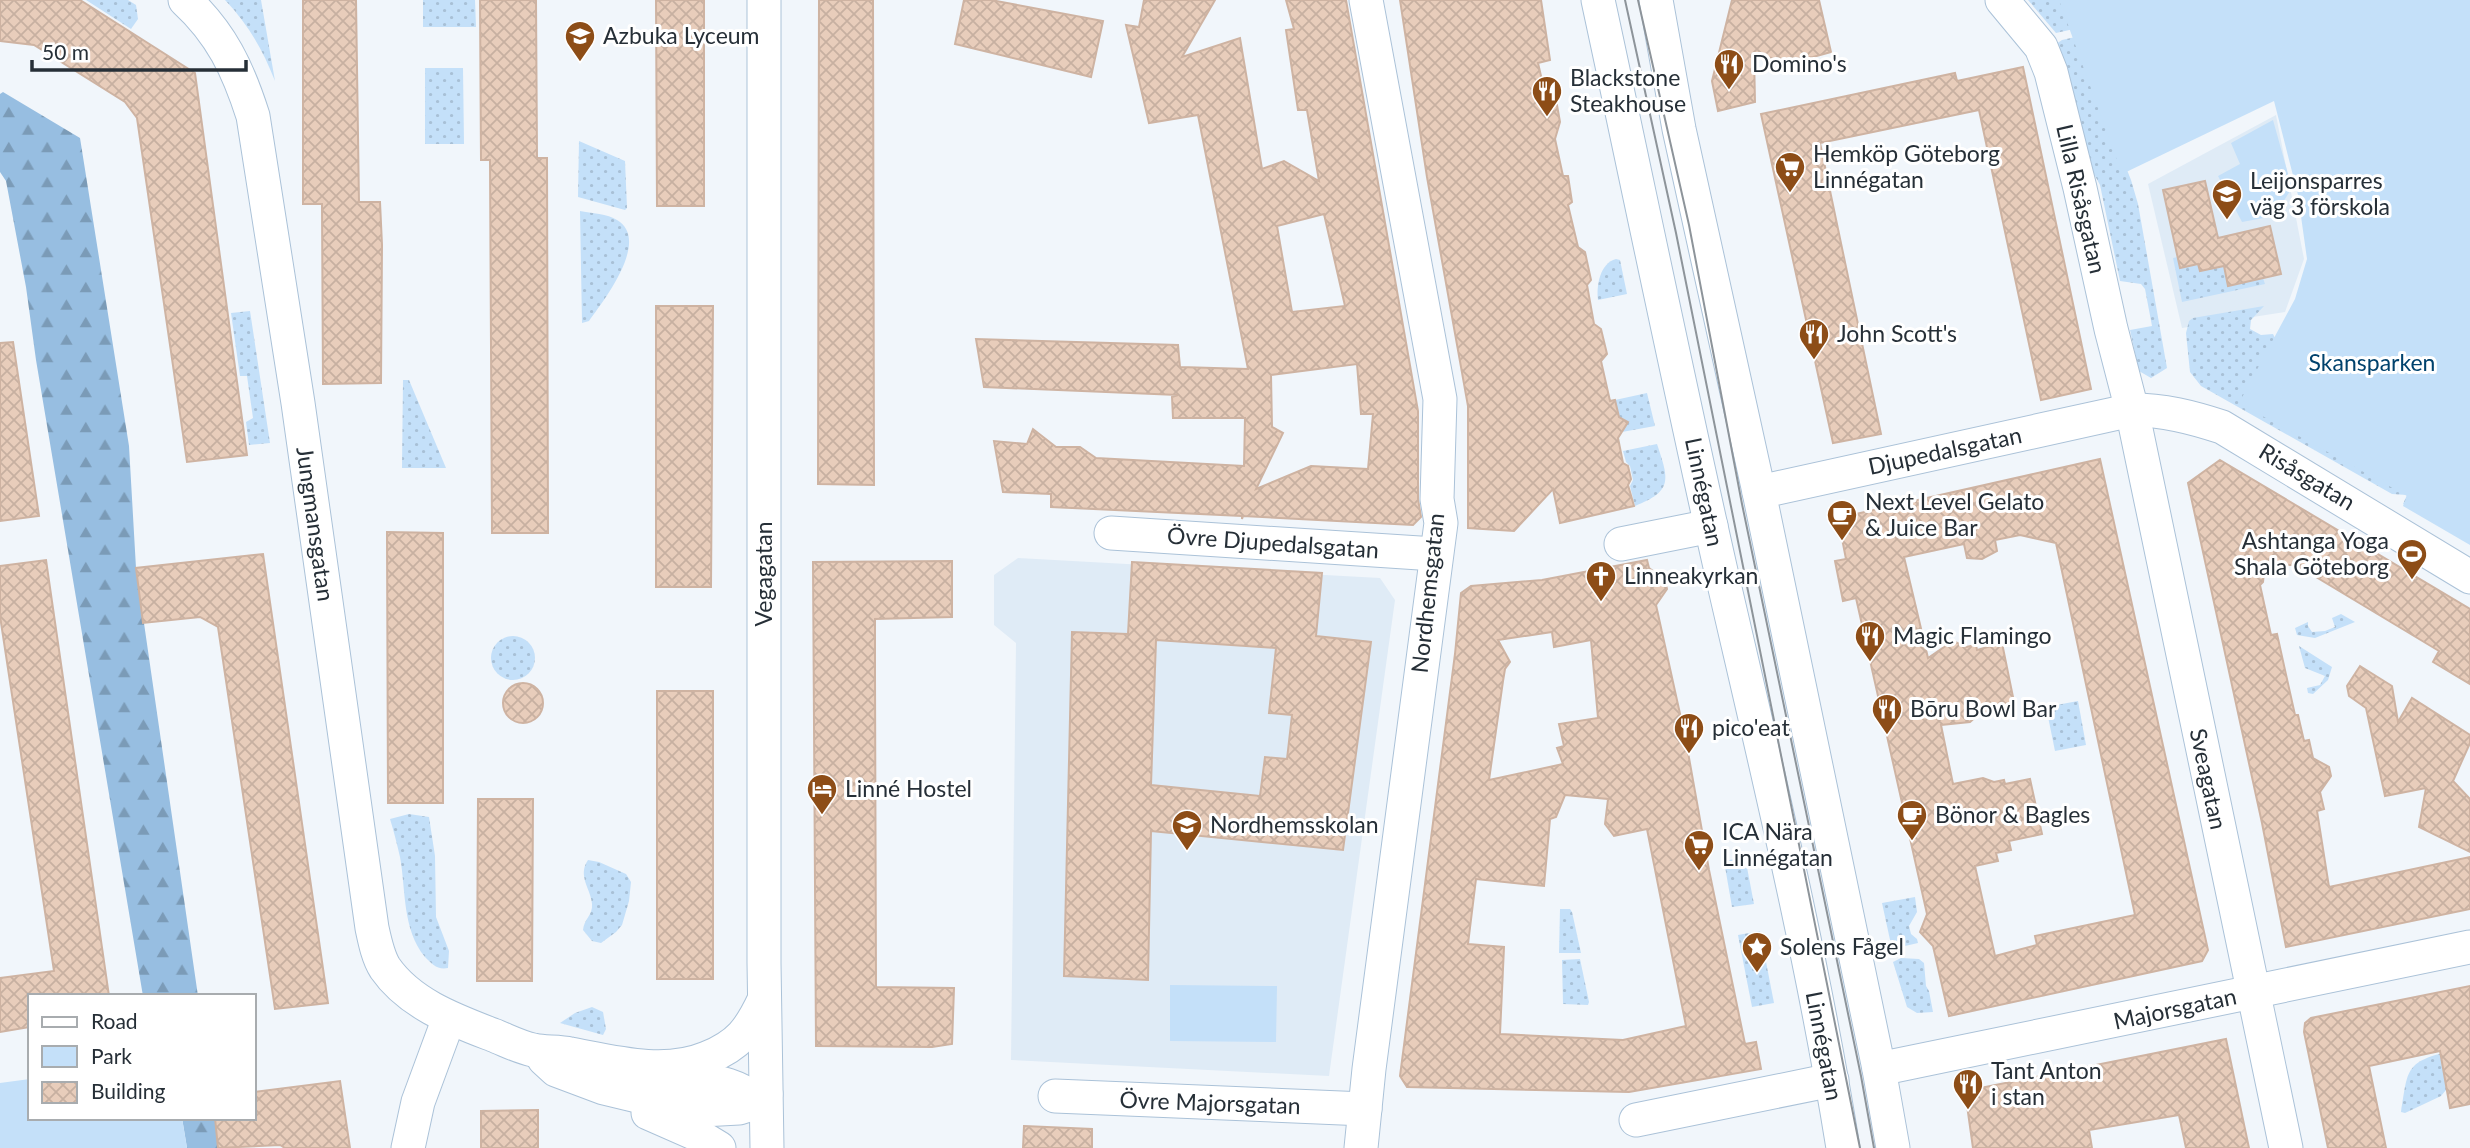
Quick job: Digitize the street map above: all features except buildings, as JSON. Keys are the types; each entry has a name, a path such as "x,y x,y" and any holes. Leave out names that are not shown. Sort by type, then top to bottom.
{"street":[{"name":"Vegagatan","path":"764,0 763,1103 767,1148"},
{"name":"Nordhemsgatan","path":"1361,1148 1441,523 1437,499 1440,398 1366,0"},
{"name":"Linnégatan","path":"1598,0 1711,526 1776,810 1832,1080 1843,1148"},
{"path":"1656,0 1679,129 1759,492 1893,1148"},
{"name":"Lilla Risåsgatan","path":"2002,0 2041,47 2050,72 2080,188 2110,329 2132,410"},
{"name":"Jungmansgatan","path":"191,6 222,41 244,87 256,128 376,946 385,968 404,988 419,1001 449,1018 520,1046 556,1070 612,1076"},
{"name":"Djupedalsgatan","path":"1759,492 2132,410"},
{"name":"Risåsgatan","path":"2132,410 2159,410 2192,417 2222,428 2470,577"},
{"name":"Sveagatan","path":"2132,410 2286,1148"},
{"path":"1621,544 1711,526"},
{"name":"Övre Djupedalsgatan","path":"1111,533 1435,554"},
{"name":"Majorsgatan","path":"1879,1069 2470,947"},
{"path":"612,1076 626,1104 660,1090 690,1063 708,1058 744,1036 764,1000"},
{"path":"408,1148 418,1102 449,1018"},
{"path":"612,1076 660,1090 702,1110 748,1107 763,1103"},
{"path":"1636,1120 1832,1080"},
{"path":"660,1090 696,1134 719,1148"},
{"name":"Övre Majorsgatan","path":"1055,1096 1365,1109"}],"shaded area":[{"name":"Leijonsparres väg 3 förskola","path":"2276,115 2304,259 2285,312 2182,328 2148,184"},
{"name":"Nordhemsskolan","path":"1018,558 1380,578 1395,600 1329,1076 1011,1060 1016,643 994,625 994,575"}],"green space":[{"path":"86,0 128,0 136,5 138,19 131,29"},
{"path":"225,0 261,0 275,81 254,38"},
{"path":"423,0 475,0 476,27 423,27"},
{"path":"2028,0 2103,0 2118,19 2056,33"},
{"name":"Skansparken","path":"2059,0 2470,0 2470,545 2403,506 2407,496 2239,403 2295,299 2307,259 2298,195 2274,101 2122,174"},
{"path":"2084,35 2115,140 2138,204 2167,368 2151,378 2139,371 2130,330 2152,326 2145,289 2141,284 2120,281 2100,185 2089,165 2056,44"},
{"path":"425,68 463,68 464,144 425,144"},
{"path":"3,92 80,138 129,446 136,568 198,994 143,994 26,287 6,181 0,172 0,94"},
{"path":"2273,120 2292,188 2274,216 2242,222 2218,176 2240,164 2231,143"},
{"path":"579,141 625,161 625,210 578,197"},
{"path":"580,211 617,220 626,229 629,241 627,255 613,285 589,321 582,323"},
{"path":"2178,257 2181,268 2198,265 2200,271 2224,266 2228,286 2263,278 2265,284 2182,302 2173,258"},
{"path":"1616,259 1620,260 1627,294 1598,300 1603,270"},
{"path":"2264,306 2251,320 2250,329 2261,335 2273,334 2284,356 2410,479 2410,507 2403,504 2407,495 2392,494 2201,386 2190,372 2186,333 2189,321 2193,318"},
{"path":"250,311 270,443 249,445 246,422 253,418 247,376 240,376 231,313"},
{"path":"403,380 409,380 446,468 402,468"},
{"path":"1647,393 1655,426 1622,432 1624,419 1619,417 1615,400"},
{"path":"1657,444 1664,467 1665,483 1656,495 1635,506 1630,486 1633,480 1630,466 1623,451"},
{"path":"2341,614 2355,622 2315,638 2297,635 2295,628 2308,622 2312,632 2335,627 2332,618"},
{"path":"513,636 528,643 535,658 528,673 513,680 498,673 491,658 498,643"},
{"path":"2299,646 2332,667 2328,680 2313,694 2308,693 2307,688 2320,685 2325,676 2305,668"},
{"path":"2078,701 2086,745 2055,751 2046,707"},
{"path":"409,814 429,817 435,856 436,917 449,951 448,968 432,964 412,934 400,857 390,819"},
{"path":"1745,857 1754,904 1732,907 1724,861"},
{"path":"588,860 626,874 631,882 622,925 601,943 592,941 583,930 592,908 584,877"},
{"path":"1915,897 1917,912 1909,926 1918,943 1892,949 1882,903"},
{"path":"1560,909 1570,909 1572,912 1581,953 1559,953"},
{"path":"1760,931 1774,1003 1752,1007 1738,935"},
{"path":"1901,958 1919,959 1924,963 1926,986 1933,1012 1917,1013 1907,1007 1893,962"},
{"path":"1580,959 1588,1005 1563,1004 1562,960"},
{"path":"1170,985 1277,986 1276,1042 1170,1041"},
{"path":"592,1007 603,1012 606,1029 603,1035 560,1023 575,1013"},
{"path":"2447,1052 2470,1085 2446,1090 2441,1096 2405,1113 2401,1112 2410,1071 2423,1060"},
{"path":"28,1079 28,1120 182,1120 187,1148 0,1148 0,1083"},
{"path":"182,1120 215,1120 218,1148 187,1148"}],"tram line":[{"path":"1625,0 1676,233 1860,1148"},
{"path":"1638,0 1689,225 1742,504 1874,1148"}],"place":[{"name":"Azbuka Lyceum","path":"580,63"},
{"name":"Domino's","path":"1729,91"},
{"name":"Blackstone Steakhouse","path":"1547,118"},
{"name":"Hemköp Göteborg Linnégatan","path":"1790,194"},
{"name":"Leijonsparres väg 3 förskola","path":"2227,221"},
{"name":"John Scott's","path":"1814,361"},
{"name":"Next Level Gelato & Juice Bar","path":"1842,542"},
{"name":"Ashtanga Yoga Shala Göteborg","path":"2412,581"},
{"name":"Linneakyrkan","path":"1601,603"},
{"name":"Magic Flamingo","path":"1870,663"},
{"name":"Bōru Bowl Bar","path":"1887,736"},
{"name":"pico'eat","path":"1689,755"},
{"name":"Linné Hostel","path":"822,816"},
{"name":"Bönor & Bagles","path":"1912,842"},
{"name":"Nordhemsskolan","path":"1187,852"},
{"name":"ICA Nära Linnégatan","path":"1699,872"},
{"name":"Solens Fågel","path":"1757,974"},
{"name":"Tant Anton i stan","path":"1968,1111"}]}
